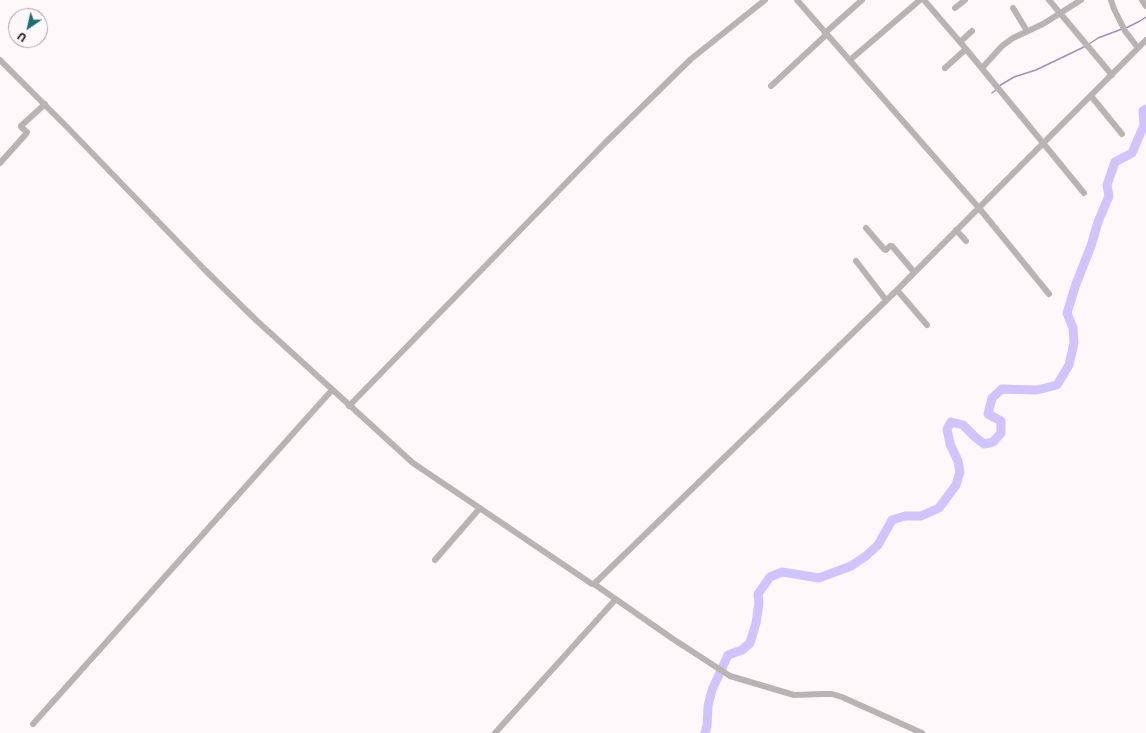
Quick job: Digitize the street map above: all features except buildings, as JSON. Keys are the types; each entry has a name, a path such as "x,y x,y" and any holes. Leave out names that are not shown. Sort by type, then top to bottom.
{"street":[{"path":"349,406 599,150 691,59 765,0"},
{"path":"797,0 978,208 1049,294"},
{"path":"771,86 862,0"},
{"path":"850,60 920,0"},
{"path":"924,0 1084,192"},
{"path":"955,8 965,0"},
{"path":"1049,0 1086,46 1112,75"},
{"path":"982,68 1002,46 1013,38 1060,14 1081,0"},
{"path":"1111,0 1124,29 1138,48"},
{"path":"1142,0 1146,6"},
{"path":"1013,8 1027,31"},
{"path":"960,42 972,31"},
{"path":"594,584 897,290 1146,40"},
{"path":"945,68 966,49"},
{"path":"0,60 256,320 412,463 730,676 794,695 832,694 842,697 922,733"},
{"path":"1091,96 1122,134"},
{"path":"0,163 26,134 27,132 21,127 22,125 44,104"},
{"path":"866,228 884,249 886,250 892,246 914,272"},
{"path":"956,230 966,241"},
{"path":"856,262 886,300"},
{"path":"897,290 927,325"},
{"path":"33,724 332,390"},
{"path":"435,560 480,508"},
{"path":"495,733 615,600"}],"waterway":[{"path":"1126,28 1146,17"},
{"path":"1089,44 1098,38 1122,29"},
{"path":"999,86 1014,77 1036,70 1086,46"},
{"path":"992,93 997,89"},
{"path":"705,733 707,726 708,706 712,690 728,655 742,650 750,643 756,623 759,603 758,594 770,577 782,572 819,578 851,566 866,556 878,545 892,520 905,516 921,516 939,508 956,485 960,472 958,461 950,444 947,429 951,422 963,425 984,444 993,442 1001,433 1001,421 988,414 992,398 1002,389 1037,390 1057,385 1069,365 1074,343 1073,328 1067,313 1098,222 1109,196 1107,185 1115,162 1132,153 1144,125 1143,111 1146,109"}]}
